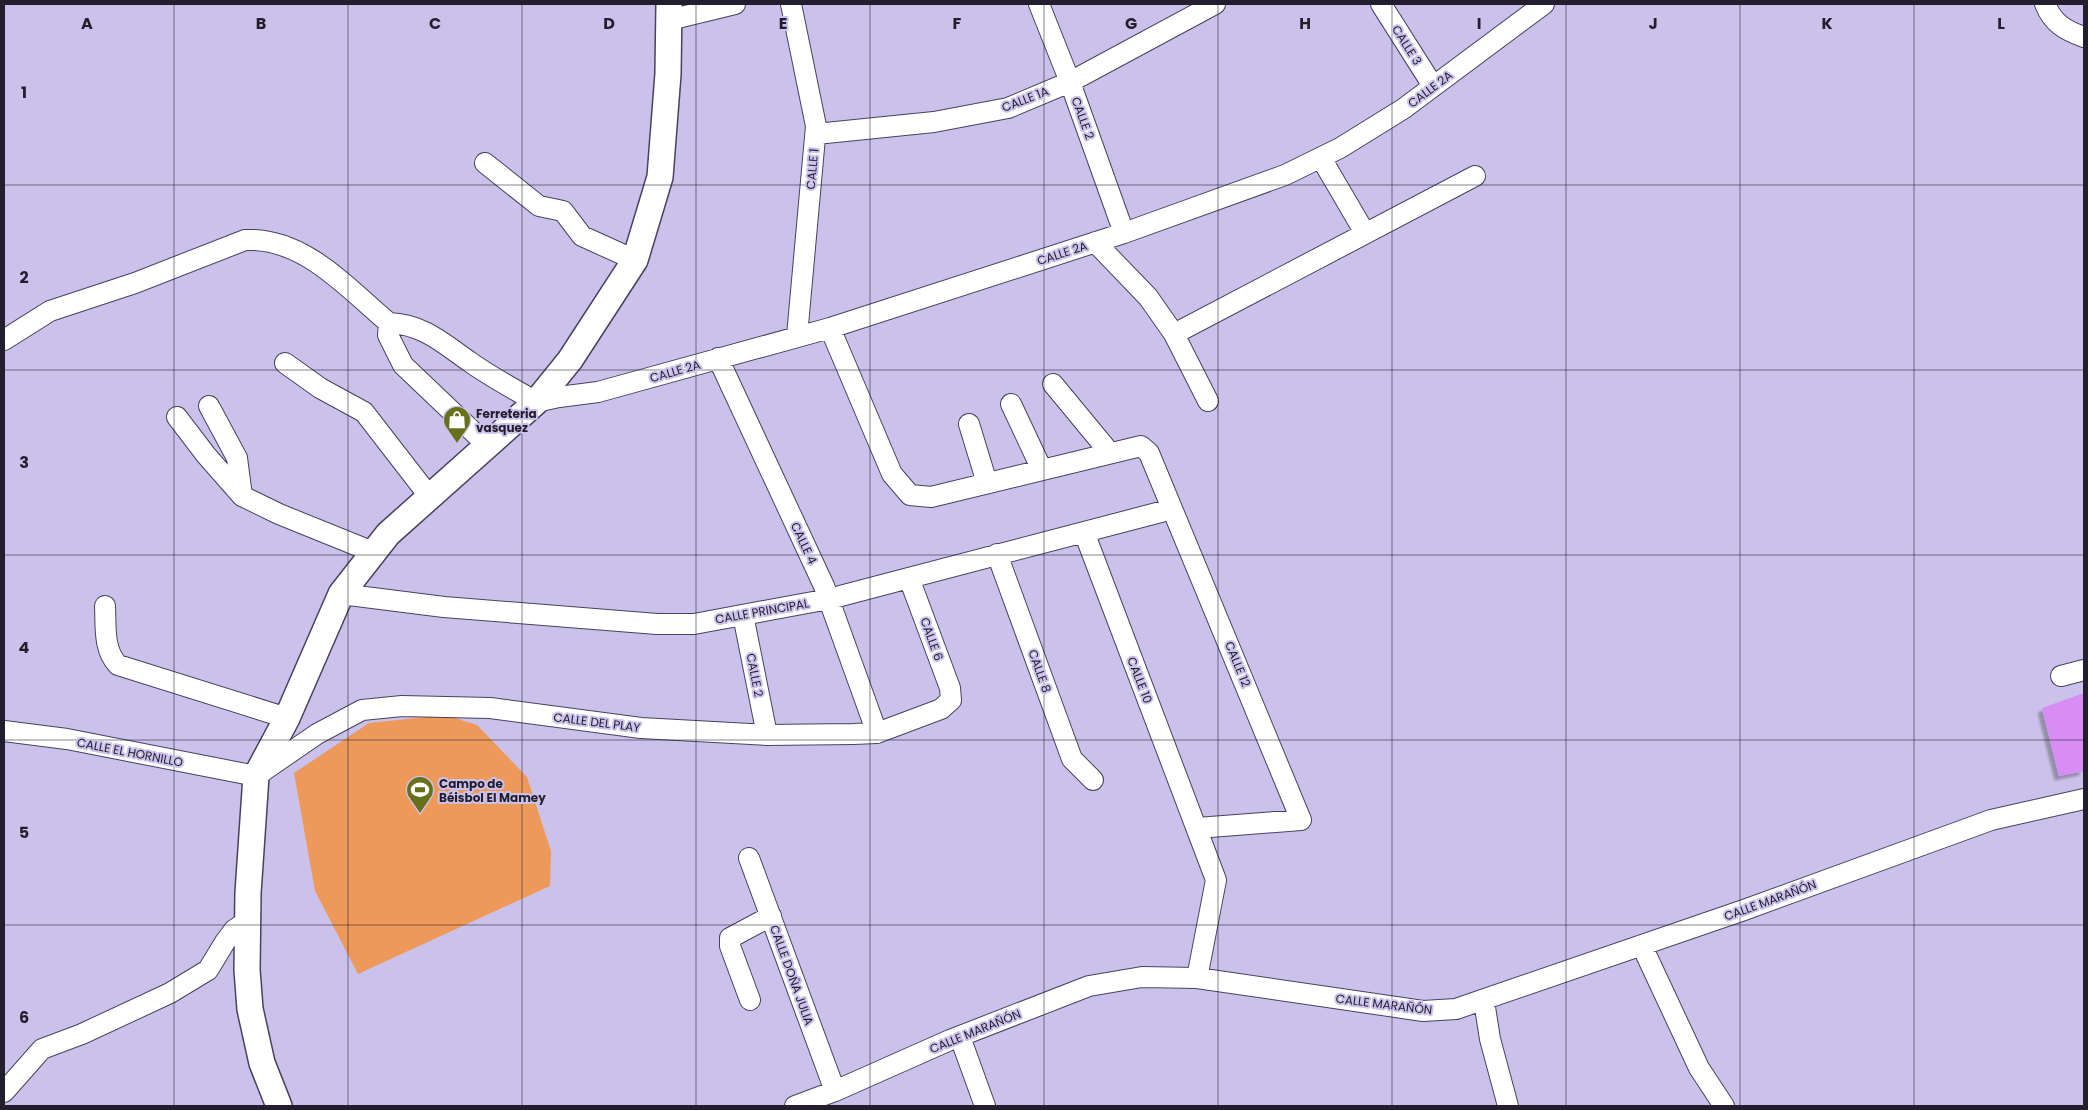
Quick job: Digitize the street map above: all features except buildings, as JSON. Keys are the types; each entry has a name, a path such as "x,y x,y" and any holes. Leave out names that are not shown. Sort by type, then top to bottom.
{"main road":[{"path":"279,1106 262,1063 250,1009 247,970 247,921 256,776 287,718 342,594 388,534 536,402 570,360 635,260 660,177 669,12"}],"street":[{"path":"669,12 735,4"},
{"name":"CALLE 1","path":"791,4 816,126 798,336"},
{"name":"CALLE 2","path":"1039,4 1070,82 1124,233"},
{"name":"CALLE 1A","path":"816,134 934,122 1008,108 1070,82 1215,4"},
{"name":"CALLE 3","path":"1381,4 1433,86"},
{"name":"CALLE 2A","path":"536,402 598,392 830,328 1124,233 1285,175 1321,158 1403,108 1544,4"},
{"path":"2045,4 2054,22 2063,29 2084,37"},
{"path":"1321,158 1364,234"},
{"path":"485,163 540,206 563,211 582,236 635,260"},
{"path":"1174,334 1475,176"},
{"path":"4,340 50,311 136,283 245,240 263,239 279,243 312,258 389,324 404,324 418,328 438,338 478,368 536,402"},
{"path":"1095,242 1148,297 1174,334 1208,401"},
{"path":"389,324 388,335 403,365 487,446"},
{"path":"830,328 892,474 910,495 931,498 1110,453 1053,384"},
{"name":"CALLE 4","path":"718,358 829,599 877,732"},
{"path":"286,363 320,388 364,412 429,496"},
{"path":"1011,404 1042,470"},
{"path":"209,406 237,458 242,496"},
{"path":"177,417 206,455 242,496 278,514 374,552"},
{"path":"968,424 988,483"},
{"name":"CALLE 12","path":"1110,453 1141,446 1149,453 1172,509 1184,532 1301,820 1197,828"},
{"name":"CALLE PRINCIPAL","path":"342,594 444,607 657,624 694,624 829,599 1172,509"},
{"name":"CALLE 10","path":"1084,532 1216,880 1198,978"},
{"name":"CALLE 8","path":"997,554 1072,759 1093,780"},
{"name":"CALLE 6","path":"909,578 950,688 950,700"},
{"path":"105,606 109,654 118,665 287,718"},
{"name":"CALLE 2","path":"743,615 767,735"},
{"path":"2061,676 2084,670"},
{"name":"CALLE DEL PLAY","path":"256,776 317,734 362,710 402,706 490,708 641,728 767,735 877,732 941,709 950,700"},
{"name":"CALLE EL HORNILLO","path":"4,731 67,740 256,776"},
{"name":"CALLE MARAÑÓN","path":"794,1106 836,1091 960,1037 1089,986 1142,977 1198,978 1423,1011 1456,1009 1642,946 1991,820 2084,799"},
{"name":"CALLE DOÑA JULIA","path":"749,858 836,1091"},
{"path":"750,1000 730,946 730,938 771,916"},
{"path":"4,1092 42,1049 82,1034 161,997 208,970 224,942 234,930 247,921"},
{"path":"1642,946 1699,1068 1724,1106"},
{"path":"1484,1001 1490,1039 1508,1106"},
{"path":"960,1037 985,1106"}],"shaded area":[{"name":"Campo de Béisbol El Mamey","path":"445,715 477,725 527,777 551,851 550,886 358,974 315,891 294,773 369,723"}],"place":[{"name":"Ferreteria vasquez","path":"457,444"},
{"name":"Campo de Béisbol El Mamey","path":"420,814"}]}
